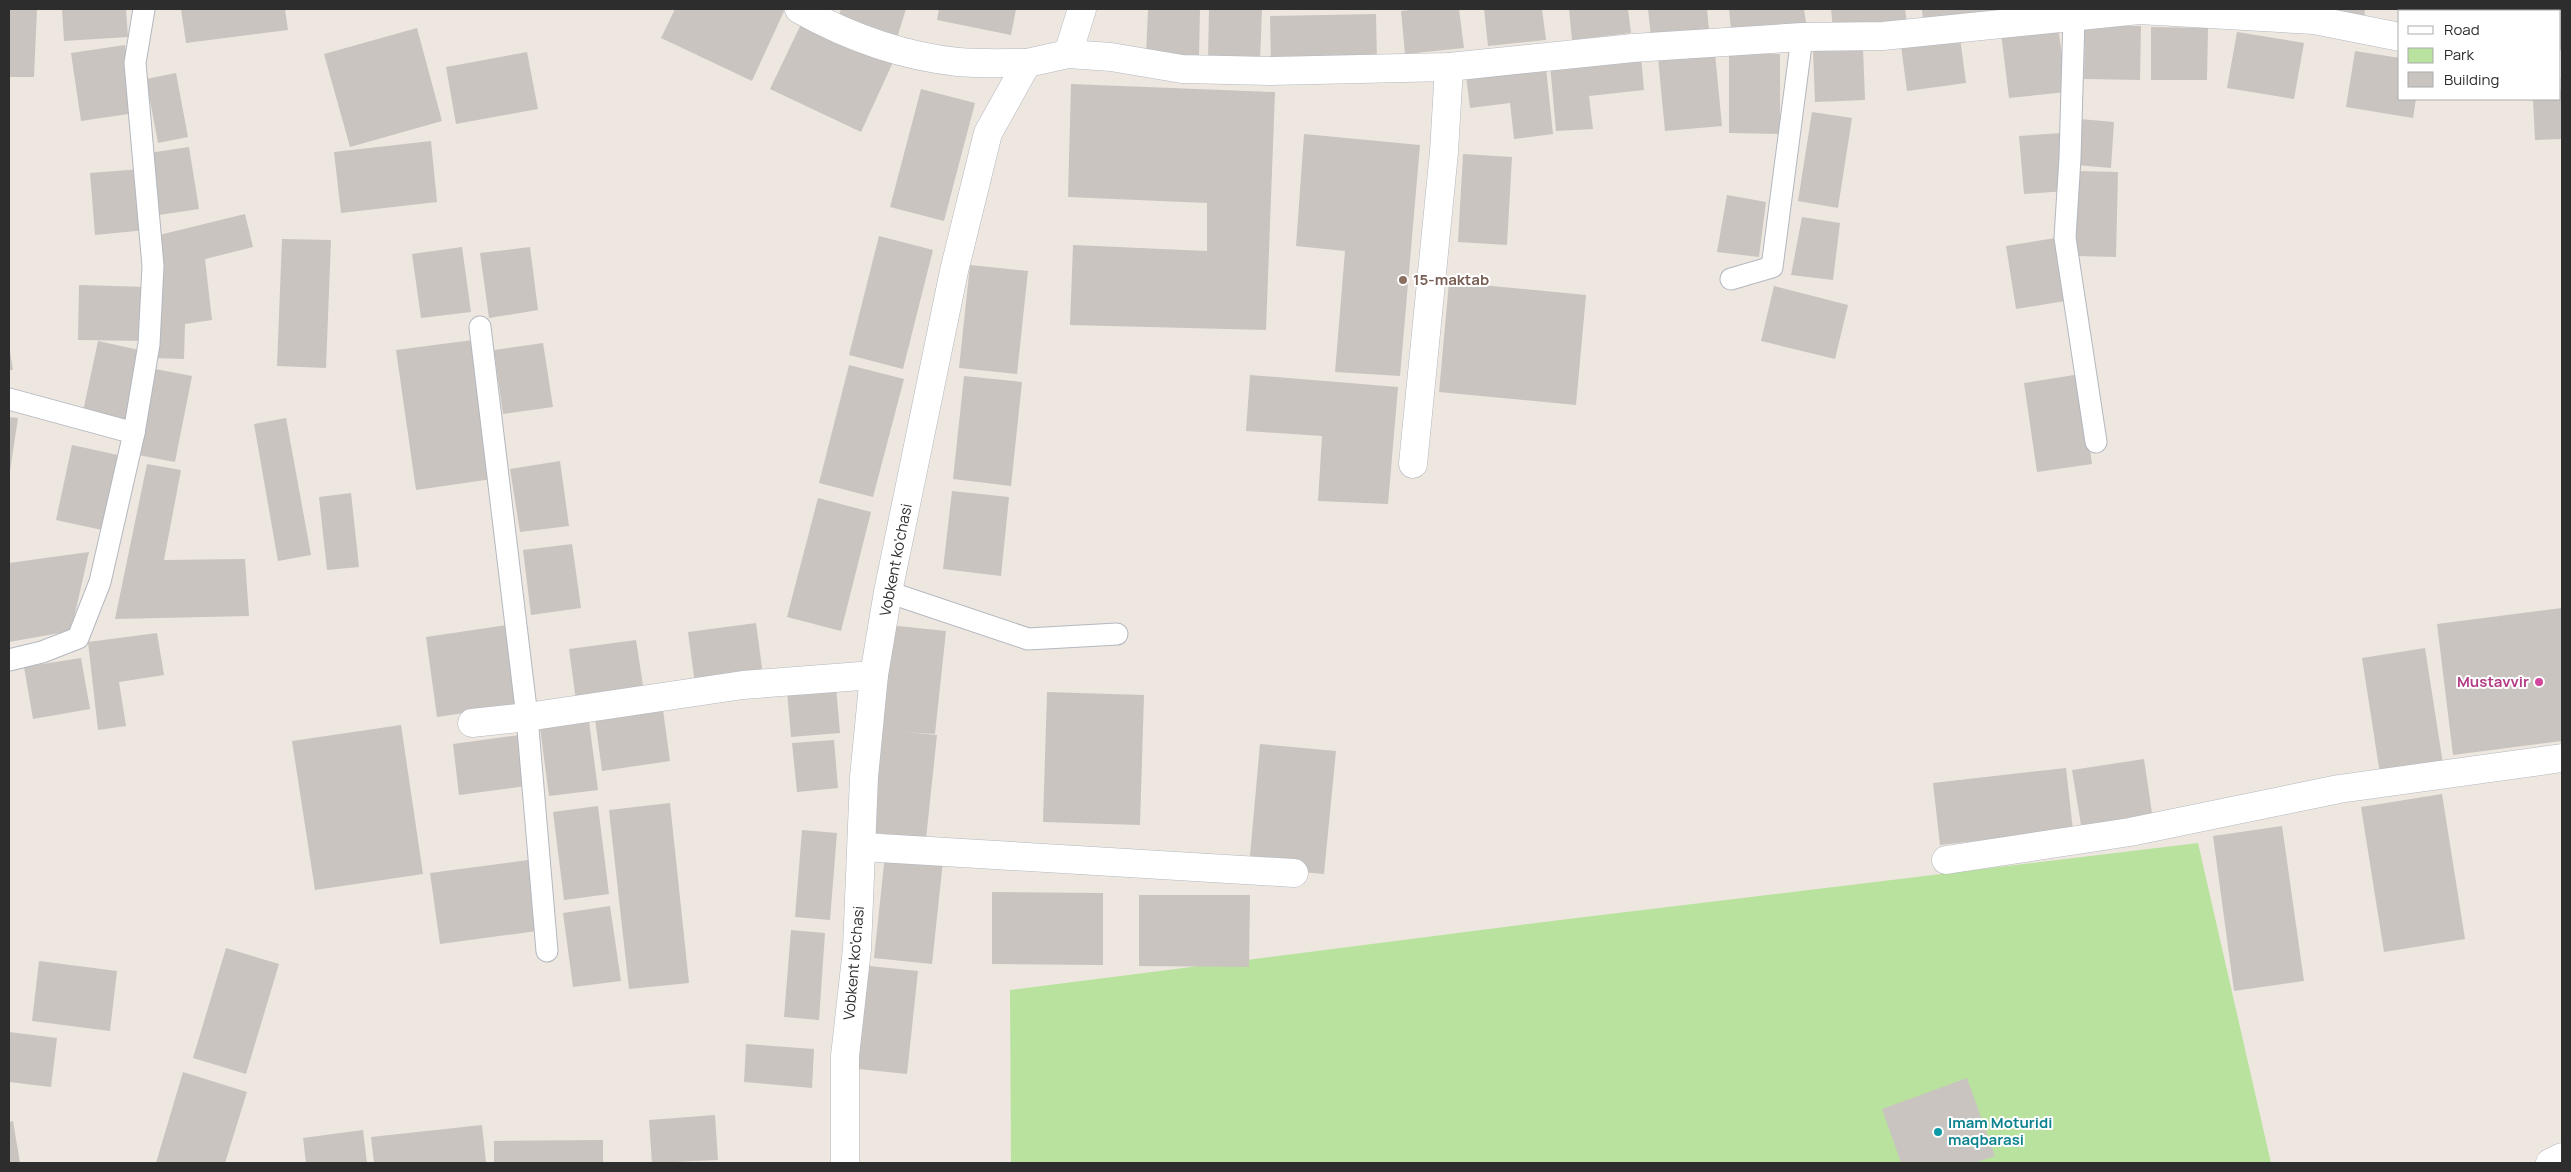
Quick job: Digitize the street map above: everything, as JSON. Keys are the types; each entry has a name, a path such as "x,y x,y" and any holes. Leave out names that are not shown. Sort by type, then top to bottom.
{"street":[{"path":"799,9 862,38 902,52 959,62 1028,63 1068,54 1111,57 1182,69 1272,71 1449,67 1633,48 1802,37 1883,36 2139,9 2314,20 2398,37"},
{"path":"1068,54 1082,9"},
{"name":"Vobkent ko'chasi","path":"845,1163 845,1056 857,949 863,846 864,777 874,675 888,592 954,271 988,133 1028,63"},
{"path":"1413,464 1444,152 1449,67"},
{"path":"472,723 527,717 743,685 874,675"},
{"path":"1946,860 2130,832 2339,789 2562,758"},
{"path":"863,846 1294,873"},
{"path":"2550,1163 2562,1157"}],"lane":[{"path":"9,660 42,652 78,638 100,582 134,433 149,344 153,266 135,62 144,9"},
{"path":"2074,17 2070,158 2065,238 2096,442"},
{"path":"1731,279 1772,267 1802,37"},
{"path":"480,327 527,717 547,951"},
{"path":"9,398 134,433"},
{"path":"888,592 1028,639 1117,634"}],"green space":[{"path":"2198,843 2271,1163 1011,1163 1010,990 1568,919"}],"building":[{"path":"9,9 37,9 34,77 9,77"},
{"path":"62,9 126,9 128,37 64,41"},
{"path":"181,9 285,9 288,30 186,43"},
{"path":"675,9 785,9 752,81 661,38"},
{"path":"841,9 906,9 897,38 838,19"},
{"path":"939,9 1016,9 1011,35 937,20"},
{"path":"1148,9 1200,9 1199,58 1146,56"},
{"path":"1209,9 1262,9 1260,62 1208,60"},
{"path":"1459,9 1464,48 1405,54 1401,11"},
{"path":"1484,9 1542,9 1546,40 1488,46"},
{"path":"1569,9 1628,9 1631,33 1572,40"},
{"path":"1648,9 1707,9 1709,31 1651,37"},
{"path":"1729,9 1804,9 1806,23 1731,30"},
{"path":"1831,9 1905,9 1907,22 1833,30"},
{"path":"1922,9 1997,9 1997,14 1923,22"},
{"path":"2312,9 2365,9 2364,20"},
{"path":"2562,9 2562,52 2561,10 2414,10"},
{"path":"1376,14 1377,63 1271,66 1270,16"},
{"path":"804,18 894,60 861,132 770,89"},
{"path":"2058,26 2067,92 2009,98 2001,33"},
{"path":"2085,26 2141,26 2140,80 2084,79"},
{"path":"2151,27 2208,28 2207,80 2151,80"},
{"path":"417,28 442,121 350,147 324,54"},
{"path":"2237,32 2304,43 2294,99 2227,88"},
{"path":"1960,38 1966,83 1907,91 1901,46"},
{"path":"125,45 135,113 81,121 71,53"},
{"path":"1863,47 1865,100 1815,102 1813,50"},
{"path":"2355,51 2398,58 2398,100 2416,100 2413,118 2346,107"},
{"path":"527,52 538,109 456,124 446,67"},
{"path":"1715,53 1722,126 1665,131 1658,58"},
{"path":"1729,53 1780,54 1780,134 1729,133"},
{"path":"1641,56 1644,90 1589,96 1593,129 1556,131 1550,64"},
{"path":"1546,68 1553,134 1514,139 1510,103 1470,108 1466,76"},
{"path":"176,73 188,137 158,143 146,79"},
{"path":"1071,84 1275,92 1266,330 1070,325 1073,245 1207,251 1207,203 1068,197"},
{"path":"921,89 975,103 944,221 890,207"},
{"path":"2562,89 2562,139 2535,140 2533,100 2561,100"},
{"path":"1812,112 1852,118 1838,208 1798,201"},
{"path":"2080,119 2114,122 2111,168 2076,165"},
{"path":"2062,133 2066,191 2024,194 2019,136"},
{"path":"1304,134 1420,145 1400,376 1335,372 1345,251 1296,246"},
{"path":"431,141 437,202 341,213 334,152"},
{"path":"189,147 199,209 159,215 149,153"},
{"path":"1463,154 1512,157 1507,245 1458,242"},
{"path":"141,169 146,230 95,235 90,173"},
{"path":"2078,171 2118,172 2116,257 2076,256"},
{"path":"1727,195 1766,202 1759,257 1717,252"},
{"path":"245,214 253,247 205,259 212,320 185,324 184,359 152,358 155,236"},
{"path":"1802,217 1840,223 1833,280 1791,275"},
{"path":"879,236 933,250 903,369 849,355"},
{"path":"2055,238 2065,301 2016,309 2006,246"},
{"path":"282,239 331,240 326,368 277,366"},
{"path":"462,247 471,312 421,318 412,254"},
{"path":"530,247 538,310 489,318 480,253"},
{"path":"970,265 1028,271 1017,374 959,368"},
{"path":"1449,282 1586,295 1576,405 1439,392"},
{"path":"79,285 148,287 146,341 78,340"},
{"path":"1774,286 1848,305 1835,359 1761,341"},
{"path":"473,340 492,479 416,490 396,350"},
{"path":"98,341 144,351 128,426 82,416"},
{"path":"543,343 553,407 503,414 494,350"},
{"path":"9,345 13,370 9,370"},
{"path":"849,365 904,379 873,497 819,483"},
{"path":"155,369 192,376 175,462 138,455"},
{"path":"2080,374 2092,464 2037,472 2024,383"},
{"path":"1250,375 1398,387 1388,504 1318,501 1322,436 1246,431"},
{"path":"964,376 1022,382 1011,486 953,479"},
{"path":"9,417 18,418 10,471 9,471"},
{"path":"286,418 311,555 278,561 254,424"},
{"path":"72,445 118,455 102,530 56,520"},
{"path":"560,461 569,526 520,532 510,469"},
{"path":"147,464 181,470 164,560 245,559 249,616 115,619"},
{"path":"952,491 1009,497 1001,576 943,569"},
{"path":"351,493 359,567 327,570 319,497"},
{"path":"818,498 871,512 841,631 787,617"},
{"path":"572,544 581,608 531,615 523,550"},
{"path":"89,552 71,631 9,642 9,563"},
{"path":"2562,608 2562,741 2453,755 2437,624"},
{"path":"756,623 763,675 695,684 688,632"},
{"path":"507,625 519,705 437,717 426,637"},
{"path":"888,625 946,631 935,734 905,732 937,735 926,839 868,832"},
{"path":"157,633 164,675 119,682 126,726 98,730 88,642"},
{"path":"636,640 644,692 576,701 569,649"},
{"path":"2425,648 2443,764 2380,774 2362,658"},
{"path":"81,658 90,709 33,719 24,667"},
{"path":"836,687 840,733 791,737 787,691"},
{"path":"1047,692 1144,695 1140,825 1043,822"},
{"path":"663,710 670,761 602,771 595,719"},
{"path":"589,721 598,790 549,796 540,728"},
{"path":"401,725 423,874 315,890 292,741"},
{"path":"520,735 527,786 459,795 453,744"},
{"path":"834,740 838,788 797,792 792,743"},
{"path":"1260,744 1336,751 1324,874 1249,867"},
{"path":"2144,759 2153,820 2082,831 2072,770"},
{"path":"2066,768 2073,830 1940,845 1933,783"},
{"path":"2442,794 2465,939 2384,952 2361,807"},
{"path":"670,803 689,983 629,989 609,810"},
{"path":"598,806 609,894 564,900 553,812"},
{"path":"2282,826 2304,981 2234,991 2213,836"},
{"path":"802,830 837,833 830,920 795,917"},
{"path":"885,855 943,861 932,964 874,958"},
{"path":"528,860 537,931 440,944 430,873"},
{"path":"992,892 1103,893 1103,965 992,964"},
{"path":"1139,895 1250,895 1249,967 1139,966"},
{"path":"610,906 621,981 573,987 563,913"},
{"path":"791,930 825,933 819,1020 784,1017"},
{"path":"226,948 279,964 246,1074 193,1058"},
{"path":"39,961 117,971 110,1031 32,1021"},
{"path":"860,965 918,971 907,1074 849,1068"},
{"path":"9,1032 57,1038 51,1087 9,1082"},
{"path":"746,1044 814,1049 812,1088 744,1082"},
{"path":"183,1072 247,1092 225,1163 156,1163"},
{"name":"Imam Moturidi maqbarasi","path":"1967,1078 1995,1156 1974,1163 1901,1163 1882,1109"},
{"path":"715,1115 718,1160 652,1163 649,1120"},
{"path":"13,1121 20,1163 9,1163 9,1122"},
{"path":"482,1125 486,1163 374,1163 371,1137"},
{"path":"363,1130 367,1163 306,1163 303,1138"},
{"path":"603,1140 603,1163 494,1163 494,1141"}],"place":[{"name":"15-maktab","path":"1403,280"},
{"name":"Mustavvir","path":"2539,682"},
{"name":"Imam Moturidi maqbarasi","path":"1938,1132"}]}
